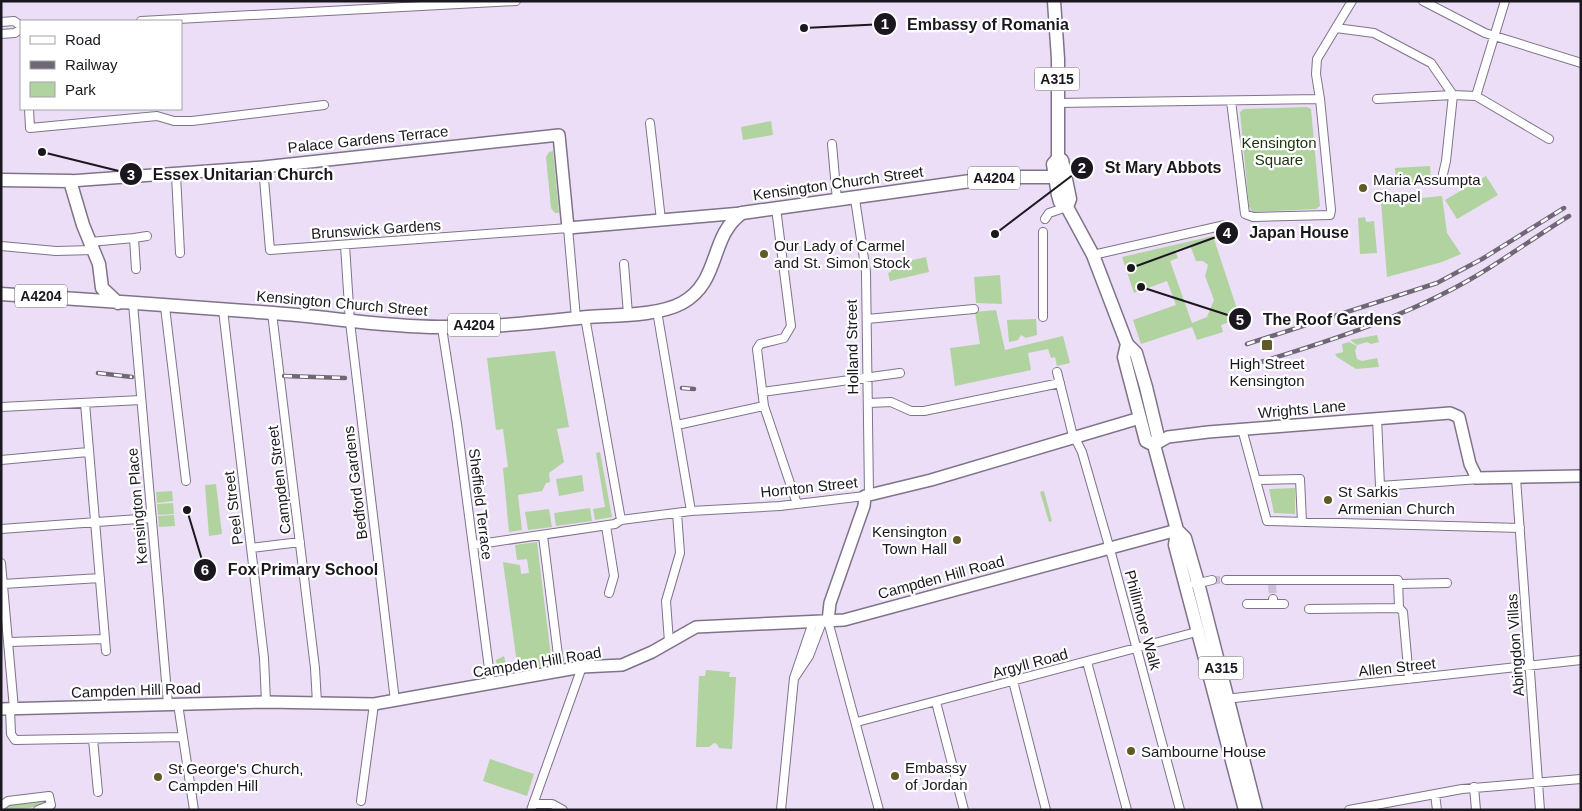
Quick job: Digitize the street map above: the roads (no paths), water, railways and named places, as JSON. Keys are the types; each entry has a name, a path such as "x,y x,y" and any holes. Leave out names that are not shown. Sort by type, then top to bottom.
{"main road":[{"name":"A315","path":"1054,1 1058,60 1057,103 1060,161 1070,199 1067,207"},
{"path":"1054,177 1060,161"},
{"name":"Kensington Church Street","path":"1,294 272,313 350,322 442,328 657,311 678,306 693,297 701,289 714,262 727,226 742,213 855,199 999,177 1054,177"},
{"name":"A315","path":"1054,177 1060,202 1067,207 1093,255 1128,344 1136,353 1158,437 1154,445 1177,530 1175,545 1192,585 1204,630 1229,698 1256,810"},
{"name":"A4204","path":"1054,177 1067,184"},
{"name":"Palace Gardens Terrace","path":"1,180 70,181"},
{"path":"70,181 91,246 99,264 102,288 118,303"},
{"name":"A4204","path":"81,299 98,293 102,288"},
{"name":"A315","path":"1128,344 1124,357 1146,441 1154,445"},
{"name":"A315","path":"1204,630 1215,700 1245,810"}],"street":[{"path":"160,20 516,1"},
{"path":"1231,101 1245,214 1253,216 1330,215 1320,99 1316,74 1317,60 1352,1"},
{"path":"1422,1 1494,36 1581,63"},
{"path":"1476,96 1505,1"},
{"path":"1,22 14,21 20,26"},
{"path":"1,34 15,33 20,28"},
{"path":"1336,28 1374,33 1431,63 1453,95 1443,174"},
{"path":"1377,99 1453,95 1476,96 1549,139"},
{"path":"1057,103 1320,99"},
{"path":"29,110 30,128 157,116 174,121 192,121 324,105"},
{"path":"650,123 661,220"},
{"name":"Palace Gardens Terrace","path":"70,181 176,175 263,167 559,135 568,228"},
{"path":"832,144 837,200"},
{"name":"Brunswick Gardens","path":"263,167 270,250 568,228"},
{"path":"176,175 180,254"},
{"name":"Holland Street","path":"821,622 830,603 867,496 869,403 866,272 855,199"},
{"path":"1045,219 1049,213 1067,207"},
{"path":"776,208 791,326 784,338 757,346 764,406 797,504"},
{"path":"621,520 580,318 568,228 742,213"},
{"path":"1093,255 1225,225"},
{"path":"1043,232 1043,316"},
{"path":"1,246 56,251 147,236"},
{"path":"134,238 136,269"},
{"name":"Bedford Gardens","path":"345,245 350,322 395,701"},
{"path":"624,264 628,314"},
{"name":"Kensington Place","path":"134,304 152,518 173,704 183,737 194,810"},
{"path":"165,306 186,480"},
{"path":"867,319 974,309"},
{"name":"Peel Street","path":"223,310 264,658 266,702"},
{"path":"657,311 691,511"},
{"name":"Campden Street","path":"272,313 315,668 317,703"},
{"name":"Sheffield Terrace","path":"442,328 458,424 491,684"},
{"name":"Phillimore Walk","path":"1057,372 1109,548 1180,810"},
{"path":"762,392 900,373"},
{"path":"869,403 891,402 911,411 924,411 1060,383"},
{"path":"1,407 141,400"},
{"path":"85,403 106,651"},
{"path":"677,425 764,406"},
{"name":"Wrights Lane","path":"1154,445 1168,438 1242,429 1454,413 1460,420 1472,471 1474,476 1480,479"},
{"name":"Hornton Street","path":"473,545 543,536 606,526 621,520 691,511 797,504 867,496 1140,418"},
{"path":"1377,418 1380,486 1480,479 1581,476"},
{"path":"1242,429 1267,521 1520,528"},
{"path":"1,460 88,452"},
{"name":"Abingdon Villas","path":"1516,478 1540,810"},
{"path":"1256,480 1300,479 1302,522"},
{"path":"669,642 666,601 668,588 680,562 677,513"},
{"path":"1,528 152,518"},
{"path":"606,526 614,576 609,593"},
{"name":"Campden Hill Road","path":"8,709 266,702 374,704 395,701 582,667 622,665 696,628 844,620 1177,530"},
{"path":"543,536 560,671"},
{"path":"251,548 300,542"},
{"path":"1,563 9,642 8,709 11,734 15,740 183,737"},
{"path":"3,584 100,578"},
{"path":"1192,585 1212,580"},
{"path":"1226,580 1272,583 1398,580 1399,608 1403,612 1409,679"},
{"path":"1399,584 1446,583"},
{"path":"1247,604 1273,601 1284,604"},
{"path":"1309,609 1399,608"},
{"path":"780,810 794,678 821,622"},
{"path":"821,622 856,722 879,810"},
{"name":"Argyll Road","path":"856,722 1204,630"},
{"path":"9,642 105,639"},
{"name":"Allen Street","path":"1215,700 1581,660"},
{"path":"1088,662 1127,810"},
{"path":"563,810 552,804 532,807 582,667"},
{"path":"1013,681 1046,810"},
{"path":"936,702 964,810"},
{"path":"361,801 374,704"},
{"path":"93,738 98,792"},
{"path":"1349,810 1474,787 1581,779"},
{"path":"1474,787 1476,810"},
{"path":"1435,794 1437,810"},
{"path":"1,806 8,801 49,796 51,805 38,810"}],"tunnel":[{"path":"1212,580 1226,580"},
{"path":"1272,585 1273,599"}],"railway":[{"path":"1247,344 1437,283 1482,259 1564,208"},
{"path":"1254,364 1340,337 1423,303 1476,276 1569,216"},
{"path":"98,373 132,377"},
{"path":"284,376 345,378"},
{"path":"682,388 694,389"}],"place":[{"name":"Embassy of Romania","path":"804,28"},
{"name":"Essex Unitarian Church","path":"42,152"},
{"name":"Maria Assumpta Chapel","path":"1363,188"},
{"name":"St Mary Abbots","path":"995,234"},
{"name":"Our Lady of Carmel and St. Simon Stock","path":"764,254"},
{"name":"Japan House","path":"1131,268"},
{"name":"The Roof Gardens","path":"1141,287"},
{"name":"High Street Kensington","path":"1267,345"},
{"name":"St Sarkis Armenian Church","path":"1328,500"},
{"name":"Fox Primary School","path":"187,510"},
{"name":"Kensington Town Hall","path":"957,540"},
{"name":"Sambourne House","path":"1131,751"},
{"name":"Embassy of Jordan","path":"895,776"},
{"name":"St George's Church, Campden Hill","path":"158,777"}],"park label":[{"name":"Kensington Square","path":"1279,150"}]}
